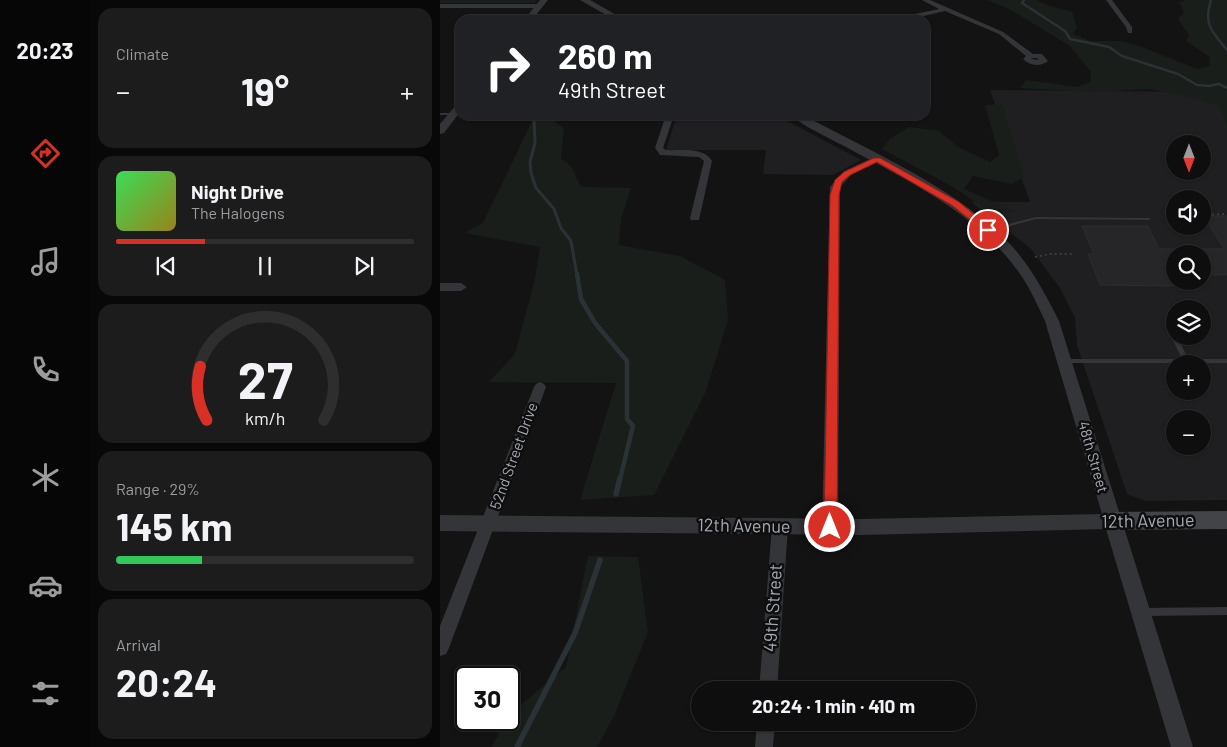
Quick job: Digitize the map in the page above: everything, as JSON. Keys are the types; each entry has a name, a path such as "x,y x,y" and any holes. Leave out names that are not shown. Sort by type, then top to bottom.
{"main road":[{"name":"12th Avenue","path":"1112,521 1227,520"}],"street":[{"path":"584,0 612,15"},
{"path":"925,0 1001,33 1031,56"},
{"path":"1110,0 1129,27 1130,32"},
{"path":"440,6 542,3"},
{"path":"532,15 542,3"},
{"path":"919,15 946,9"},
{"path":"440,131 455,112"},
{"path":"668,120 658,148 663,153 701,154 708,161 695,218"},
{"name":"48th Street","path":"805,120 956,204 988,230 1025,270 1047,307 1065,361 1182,747"},
{"path":"830,527 835,187 838,181 847,173 877,159"},
{"path":"440,287 461,287"},
{"name":"52nd Street Drive","path":"440,648 540,387"},
{"name":"12th Avenue","path":"440,523 830,527 996,526 1112,521"},
{"name":"49th Street","path":"769,681 780,526"},
{"path":"764,747 765,731"}],"lane":[{"path":"440,114 455,110"},
{"path":"988,230 1036,218 1149,219"},
{"path":"1065,361 1166,361"},
{"path":"1211,361 1227,361"},
{"path":"1141,612 1227,611"}],"path":[{"path":"1211,215 1227,214"},
{"path":"1035,257 1050,254 1075,254"}],"shaded area":[{"path":"440,0 537,0 534,3 440,3"},
{"path":"987,0 1037,0 1072,12 1077,28 1073,34 1090,41 1120,41 1137,45 1197,69 1210,66 1210,57 1186,41 1189,35 1178,19 1184,12 1179,2 1187,0 1227,0 1227,125 1219,106 1181,95 1149,89 1092,92 1020,88 1026,80 1077,87 1090,82 1091,72 1070,46 1009,9"},
{"path":"990,90 1227,92 1227,500 1145,501 1127,494 1077,345 1075,318 1060,288 1031,249 971,202 1030,202"},
{"path":"1002,104 1024,177 1012,184 973,176 964,189 1017,212 995,215 953,187 882,149 890,139 909,127 939,131 958,147 990,162 999,155 985,105"},
{"path":"533,120 556,120 555,122 564,128 561,159 571,166 581,187 631,188 621,219 619,245 680,256 725,280 728,320 706,391 654,495 580,500 616,383 489,382 515,354 535,279 540,247 465,233 483,223"},
{"path":"675,120 785,120 861,160 833,175 763,174 766,150 666,150"},
{"path":"588,556 638,557 648,632 614,716 597,747 492,747 500,731 520,731 520,706 566,667"}],"building":[{"path":"1211,216 1227,216 1227,275 1211,275 1211,249 1224,249 1211,228"},
{"path":"1082,226 1148,226 1159,249 1166,249 1166,286 1100,285 1088,254 1094,254"}],"waterway":[{"path":"1024,0 1022,3 1065,31 1070,39 1109,47 1122,56 1178,74 1197,85 1209,86 1219,84 1227,88"},
{"path":"1211,0 1208,15 1210,27 1227,50"},
{"path":"534,120 535,143 530,162 531,173 536,188 554,209 561,228 571,241 577,275"},
{"path":"577,274 581,299 595,323 627,361 627,419 633,426 620,479"},
{"path":"616,494 620,478"},
{"path":"517,747 575,633 600,560"}],"route":[{"path":"830,527 834,195 838,181 847,173 877,159 956,204 988,230"}]}
